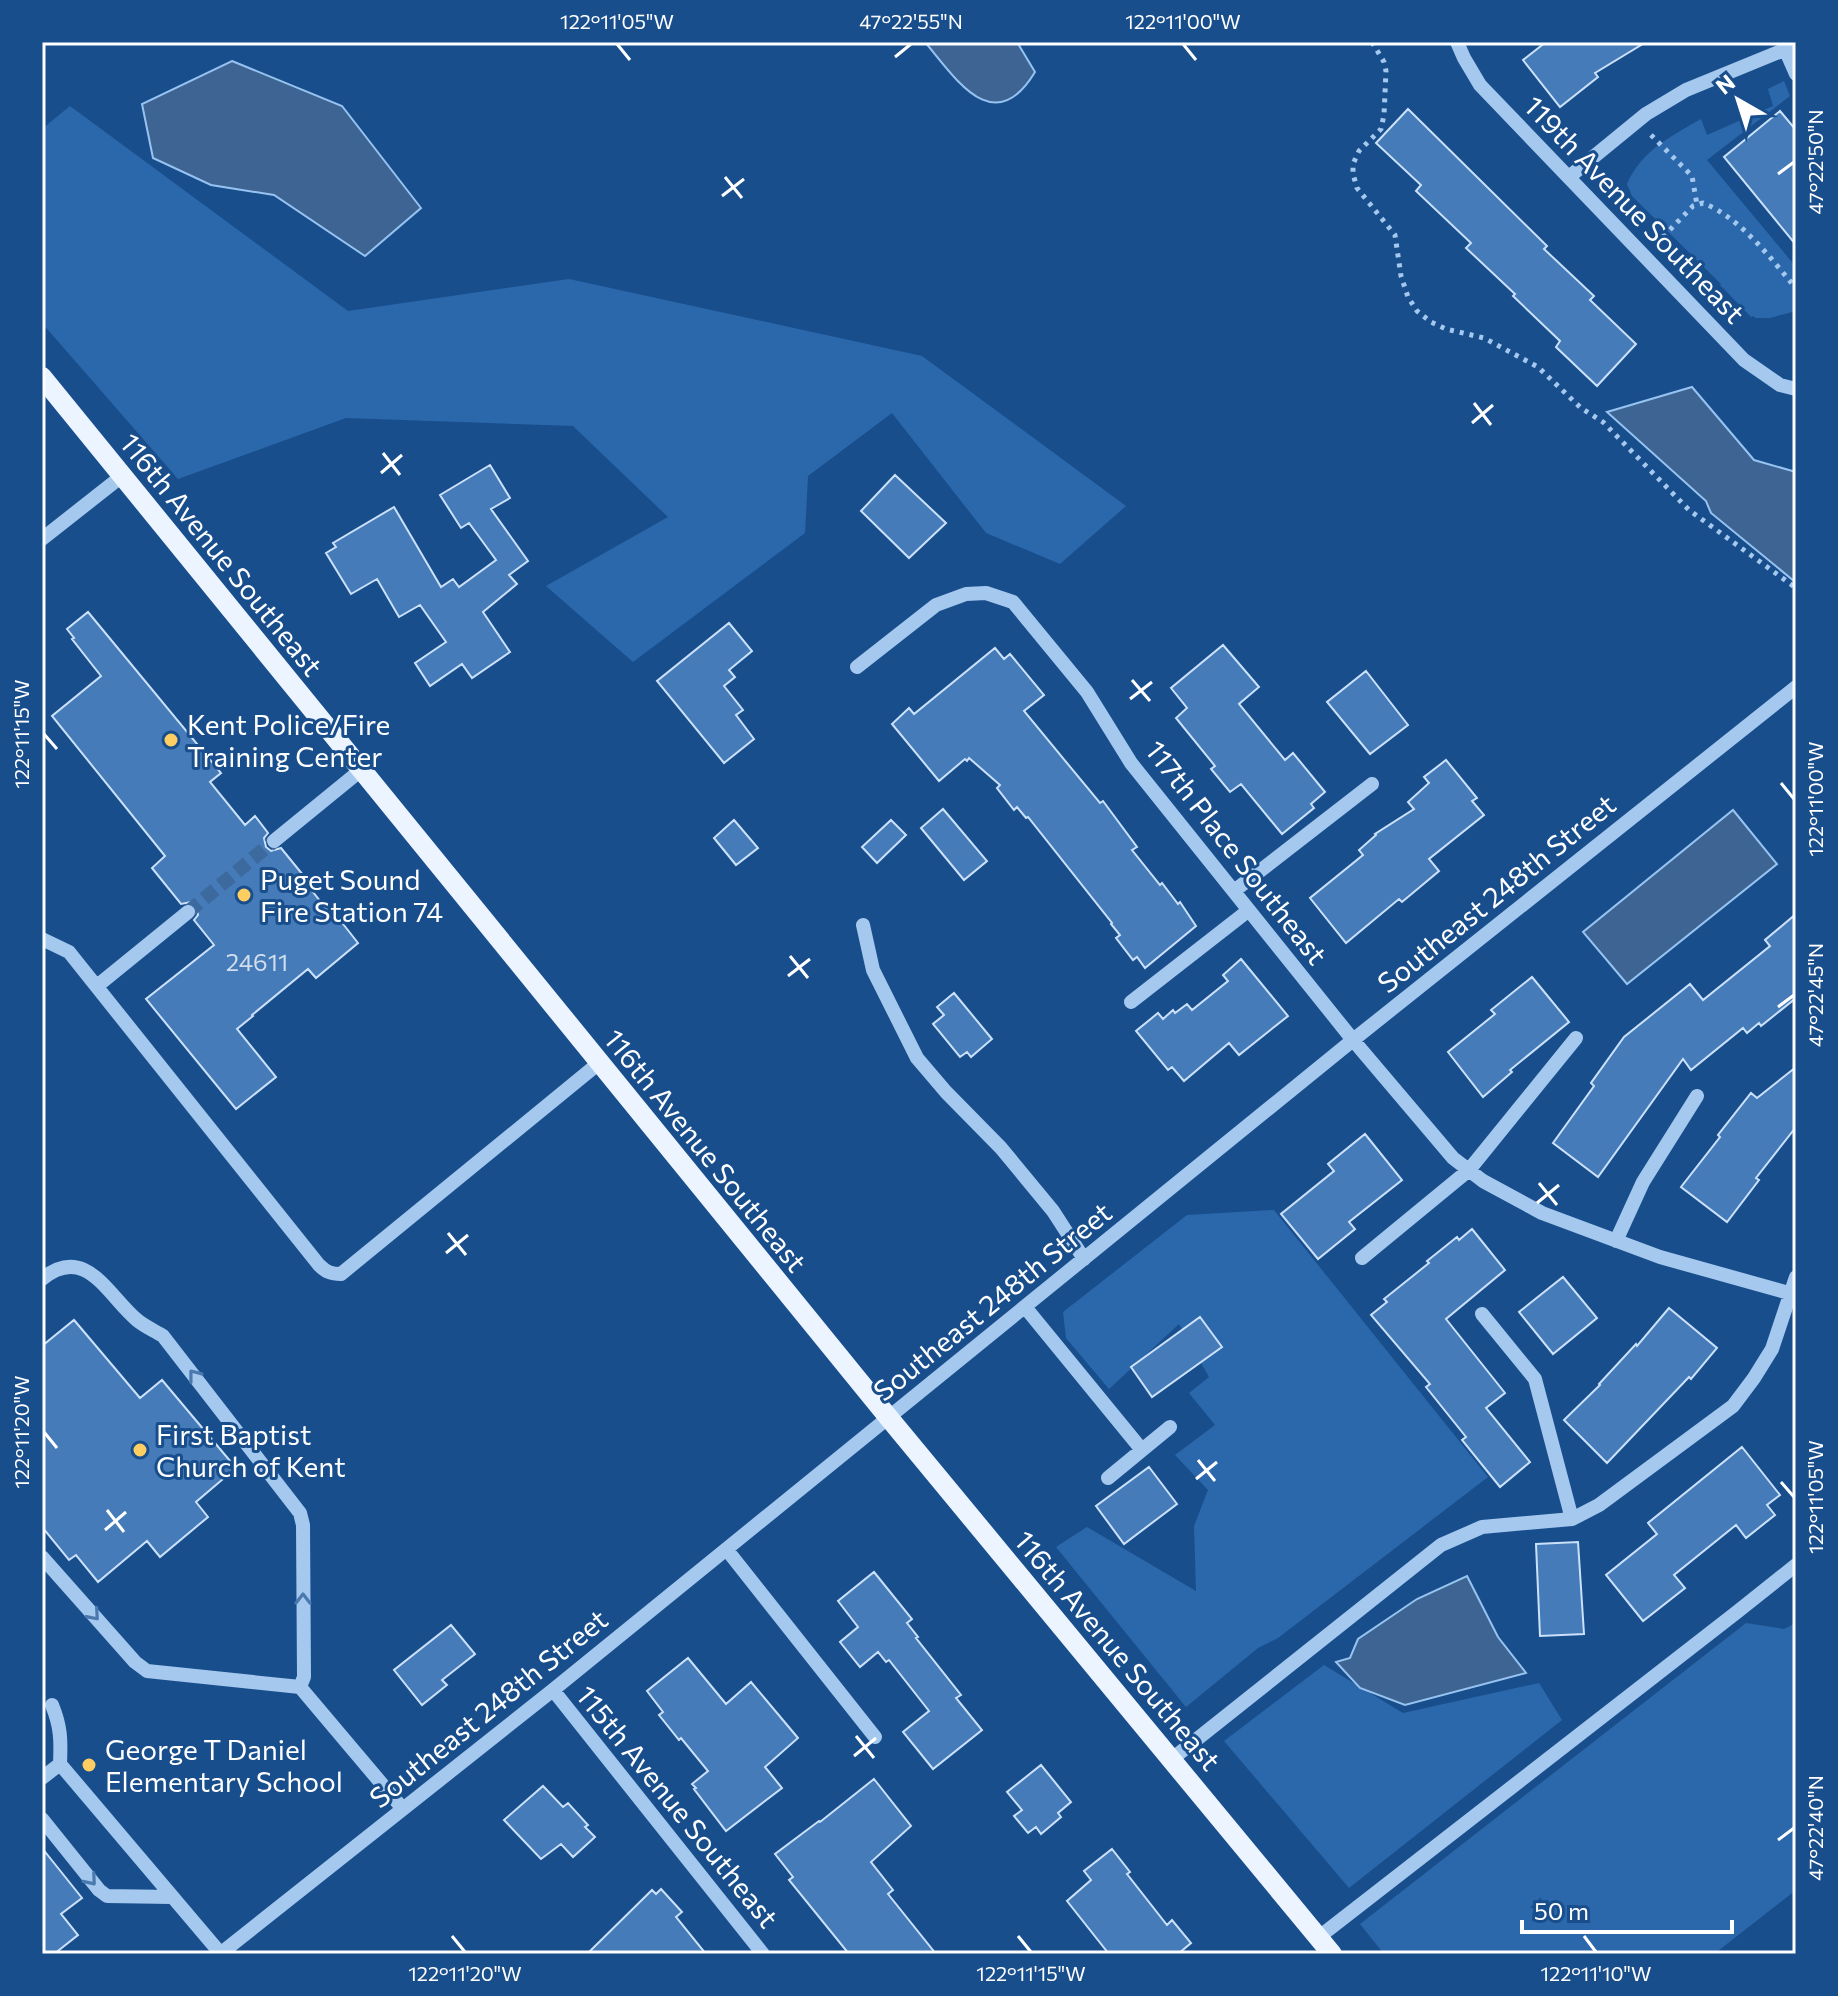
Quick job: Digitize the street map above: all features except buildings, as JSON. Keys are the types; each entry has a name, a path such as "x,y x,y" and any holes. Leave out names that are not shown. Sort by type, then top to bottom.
{"main road":[{"name":"116th Avenue Southeast","path":"42,377 889,1418 1325,1946"}],"street":[{"name":"119th Avenue Southeast","path":"1457,42 1480,85 1744,360 1780,385 1796,389"},
{"path":"1569,177 1638,121 1686,90 1790,47 1796,74"},
{"path":"42,539 122,476"},
{"name":"117th Place Southeast","path":"857,667 936,605 966,594 986,593 1013,602 1087,692 1131,763 1353,1040 1453,1158 1483,1181 1542,1213 1660,1257 1794,1294"},
{"name":"Southeast 248th Street","path":"221,1954 727,1550 1353,1040 1796,687"},
{"path":"274,841 361,770"},
{"path":"1234,891 1372,784"},
{"path":"1131,1002 1249,910"},
{"path":"97,986 188,912"},
{"path":"863,925 873,970 917,1058 1026,1177 1059,1219 1084,1259"},
{"path":"42,939 69,952 319,1265 334,1274 341,1274 599,1063"},
{"path":"1362,1258 1469,1170 1576,1038"},
{"path":"1616,1241 1643,1182 1697,1096"},
{"path":"42,1279 63,1267 81,1268 96,1275 137,1320 163,1336 300,1513 303,1525 304,1677 300,1687"},
{"path":"1172,1759 1441,1545 1482,1527 1572,1519 1599,1505 1733,1406 1772,1349 1794,1294 1796,1277"},
{"path":"1025,1307 1142,1450"},
{"path":"1482,1314 1535,1379 1572,1519"},
{"path":"1108,1478 1170,1427"},
{"path":"727,1550 875,1737"},
{"path":"42,1557 135,1662 147,1671 300,1687 403,1809"},
{"path":"1325,1946 1796,1565"},
{"name":"115th Avenue Southeast","path":"553,1690 763,1954"},
{"path":"52,1705 62,1736 60,1764 221,1954"},
{"path":"42,1778 60,1764"},
{"path":"42,1819 107,1896 172,1897"}],"path":[{"path":"1372,42 1386,71 1384,115 1381,129 1359,151 1353,164 1353,174 1357,188 1395,235 1401,276 1417,311 1439,326 1484,338 1538,367 1581,408 1603,422 1689,510 1796,588"},
{"path":"1638,121 1692,176 1697,205"},
{"path":"1644,256 1693,206 1703,203 1713,207 1758,243 1794,286"}],"shaded area":[{"path":"925,42 1017,42 1035,72 1020,92 1005,101 990,102 963,86"},
{"path":"232,61 342,106 421,208 365,256 274,195 211,185 153,158 142,104"},
{"path":"1784,81 1790,96 1707,160 1796,267 1796,311 1770,318 1756,318 1751,317 1632,196 1627,184 1649,153 1668,139 1701,119 1707,135 1773,106 1768,89"},
{"path":"70,106 348,311 569,279 922,356 1126,506 1060,564 986,533 892,413 808,476 805,533 633,662 546,586 668,517 573,426 346,418 178,479 42,323 42,129"},
{"path":"1692,387 1754,460 1796,472 1796,580 1711,513 1706,501 1607,412"},
{"path":"1733,810 1777,864 1627,984 1583,932"},
{"path":"1274,1210 1488,1477 1278,1638 1258,1648 1186,1707 1056,1547 1087,1527 1196,1591 1194,1526 1208,1490 1175,1455 1215,1425 1189,1393 1209,1377 1179,1324 1109,1389 1066,1338 1063,1312 1187,1215"},
{"path":"1467,1576 1498,1637 1526,1673 1405,1705 1360,1688 1336,1662 1350,1658 1358,1639 1417,1599"},
{"path":"1746,1623 1784,1629 1796,1623 1796,1890 1714,1954 1384,1954 1360,1924"},
{"path":"1324,1665 1403,1713 1539,1683 1562,1720 1349,1888 1224,1741"}],"tunnel":[{"path":"188,912 274,841"}],"place":[{"name":"Kent Police/Fire Training Center","path":"171,740"},
{"name":"Puget Sound Fire Station 74","path":"244,895"},
{"name":"First Baptist Church of Kent","path":"140,1450"},
{"name":"George T Daniel Elementary School","path":"89,1765"}]}
